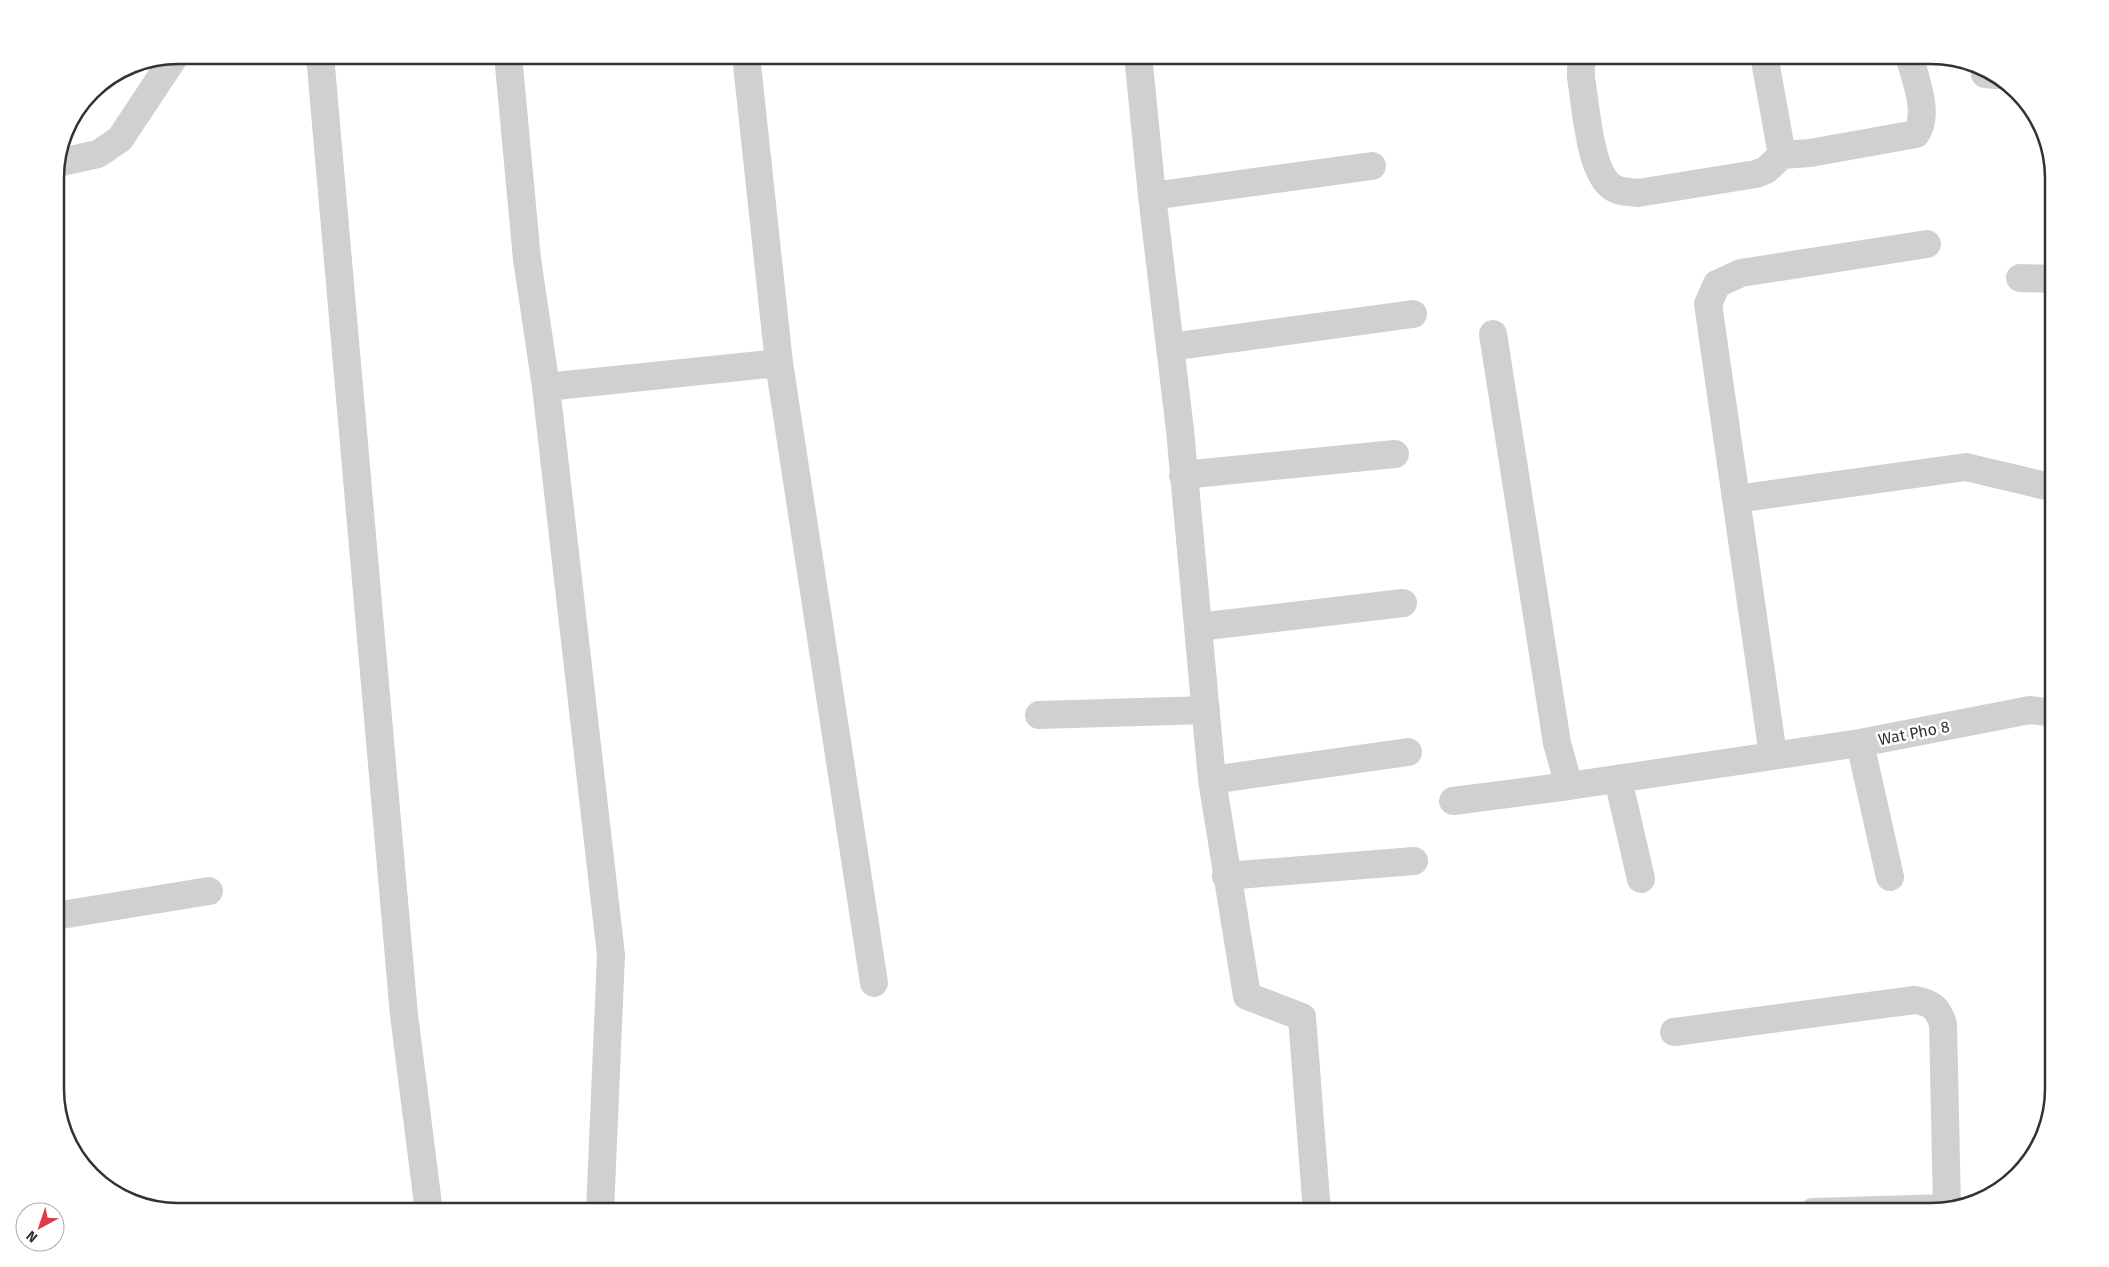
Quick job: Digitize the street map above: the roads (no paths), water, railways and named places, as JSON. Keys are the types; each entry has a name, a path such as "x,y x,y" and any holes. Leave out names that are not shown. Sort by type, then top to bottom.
{"street":[{"path":"321,64 404,1015 428,1203"},
{"path":"509,64 527,259 546,387 611,955 600,1203"},
{"path":"747,64 779,363 874,983"},
{"path":"1139,64 1170,347 1212,780 1226,876 1247,996 1302,1017 1316,1203"},
{"path":"1581,64 1581,78 1595,160 1603,177 1612,187 1624,192 1638,193 1756,174 1766,170 1782,155 1916,134 1922,126 1922,114 1911,64"},
{"path":"1766,64 1782,155"},
{"path":"65,161 98,154 120,140 168,65"},
{"path":"1152,196 1372,166"},
{"path":"1773,755 1708,304 1717,284 1724,279 1758,270 1926,244"},
{"path":"2020,278 2045,279"},
{"path":"1170,347 1413,314"},
{"path":"1493,334 1557,743 1569,786"},
{"path":"546,387 779,363"},
{"path":"1183,475 1395,454"},
{"path":"1736,499 1966,467 2045,486"},
{"path":"1198,627 1403,603"},
{"path":"1039,715 1206,710"},
{"name":"Wat Pho 8","path":"1452,800 1569,786 1860,743 2030,710 2045,712"},
{"path":"1860,743 1890,877"},
{"path":"1212,780 1408,752"},
{"path":"1618,779 1642,879"},
{"path":"1226,876 1414,861"},
{"path":"64,915 208,891"},
{"path":"1674,1032 1915,1000 1930,1003 1939,1012 1943,1024 1946,1202"}]}
